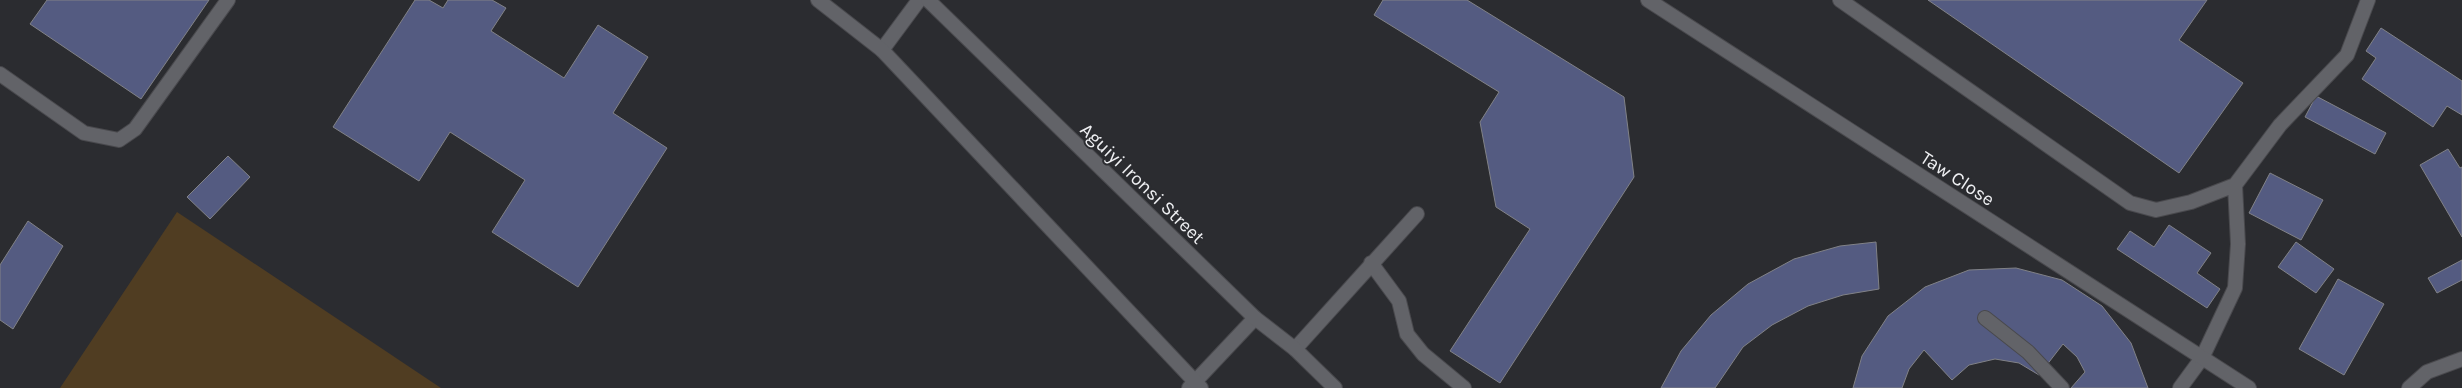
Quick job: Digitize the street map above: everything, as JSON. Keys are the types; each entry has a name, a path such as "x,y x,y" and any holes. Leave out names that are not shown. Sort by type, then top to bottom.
{"main road":[{"path":"0,74 84,133 119,140 135,129 228,0"},
{"path":"818,0 882,50 1195,386 1255,318"},
{"path":"882,50 919,0"},
{"name":"Aguiyi Ironsi Street","path":"928,0 1255,318 1295,349 1335,388"},
{"name":"Taw Close","path":"1648,0 2249,388"},
{"path":"1840,0 2130,203 2156,210 2191,202 2235,185 2280,126 2347,55 2368,0"},
{"path":"2180,388 2202,358 2235,288 2238,244 2235,185"},
{"path":"1295,349 1417,214"},
{"path":"1371,263 1399,301 1407,334 1423,354 1464,388"},
{"path":"1985,318 2028,352 2062,388"},
{"path":"2409,388 2427,372 2462,359"}],"shaded area":[{"path":"177,212 441,388 60,388"}],"building":[{"path":"47,0 209,0 141,99 30,24"},
{"path":"415,0 429,0 443,8 448,0 492,0 506,8 491,31 564,78 598,25 648,57 613,113 667,148 578,287 492,232 525,180 450,132 419,181 333,127"},
{"path":"1383,0 1467,0 1624,97 1634,177 1500,383 1450,351 1530,229 1496,207 1480,122 1499,92 1374,15"},
{"path":"1928,0 2207,0 2179,40 2243,83 2179,173"},
{"path":"2381,28 2462,81 2462,115 2447,106 2433,127 2362,79 2376,58 2366,51"},
{"path":"2316,96 2386,133 2375,154 2305,117"},
{"path":"2448,149 2460,168 2462,167 2462,237 2420,165"},
{"path":"228,156 250,177 210,219 187,197"},
{"path":"2270,173 2323,200 2301,240 2249,213"},
{"path":"28,221 63,246 13,329 0,320 0,265"},
{"path":"2169,225 2211,253 2197,273 2220,289 2207,308 2117,249 2130,231 2154,247"},
{"path":"1876,242 1879,289 1843,295 1808,306 1772,325 1743,347 1715,388 1661,388 1681,351 1711,315 1748,284 1794,259 1840,246"},
{"path":"2296,242 2334,269 2316,293 2278,267"},
{"path":"2462,260 2462,280 2437,293 2428,278"},
{"path":"2016,268 2062,280 2102,306 2131,343 2148,388 2071,388 2085,372 2077,357 2063,344 2039,375 2019,363 1995,359 1969,365 1952,380 1924,350 1909,369 1902,388 1853,388 1862,356 1888,316 1925,287 1969,270"},
{"path":"2338,279 2384,304 2344,375 2299,349"}]}
